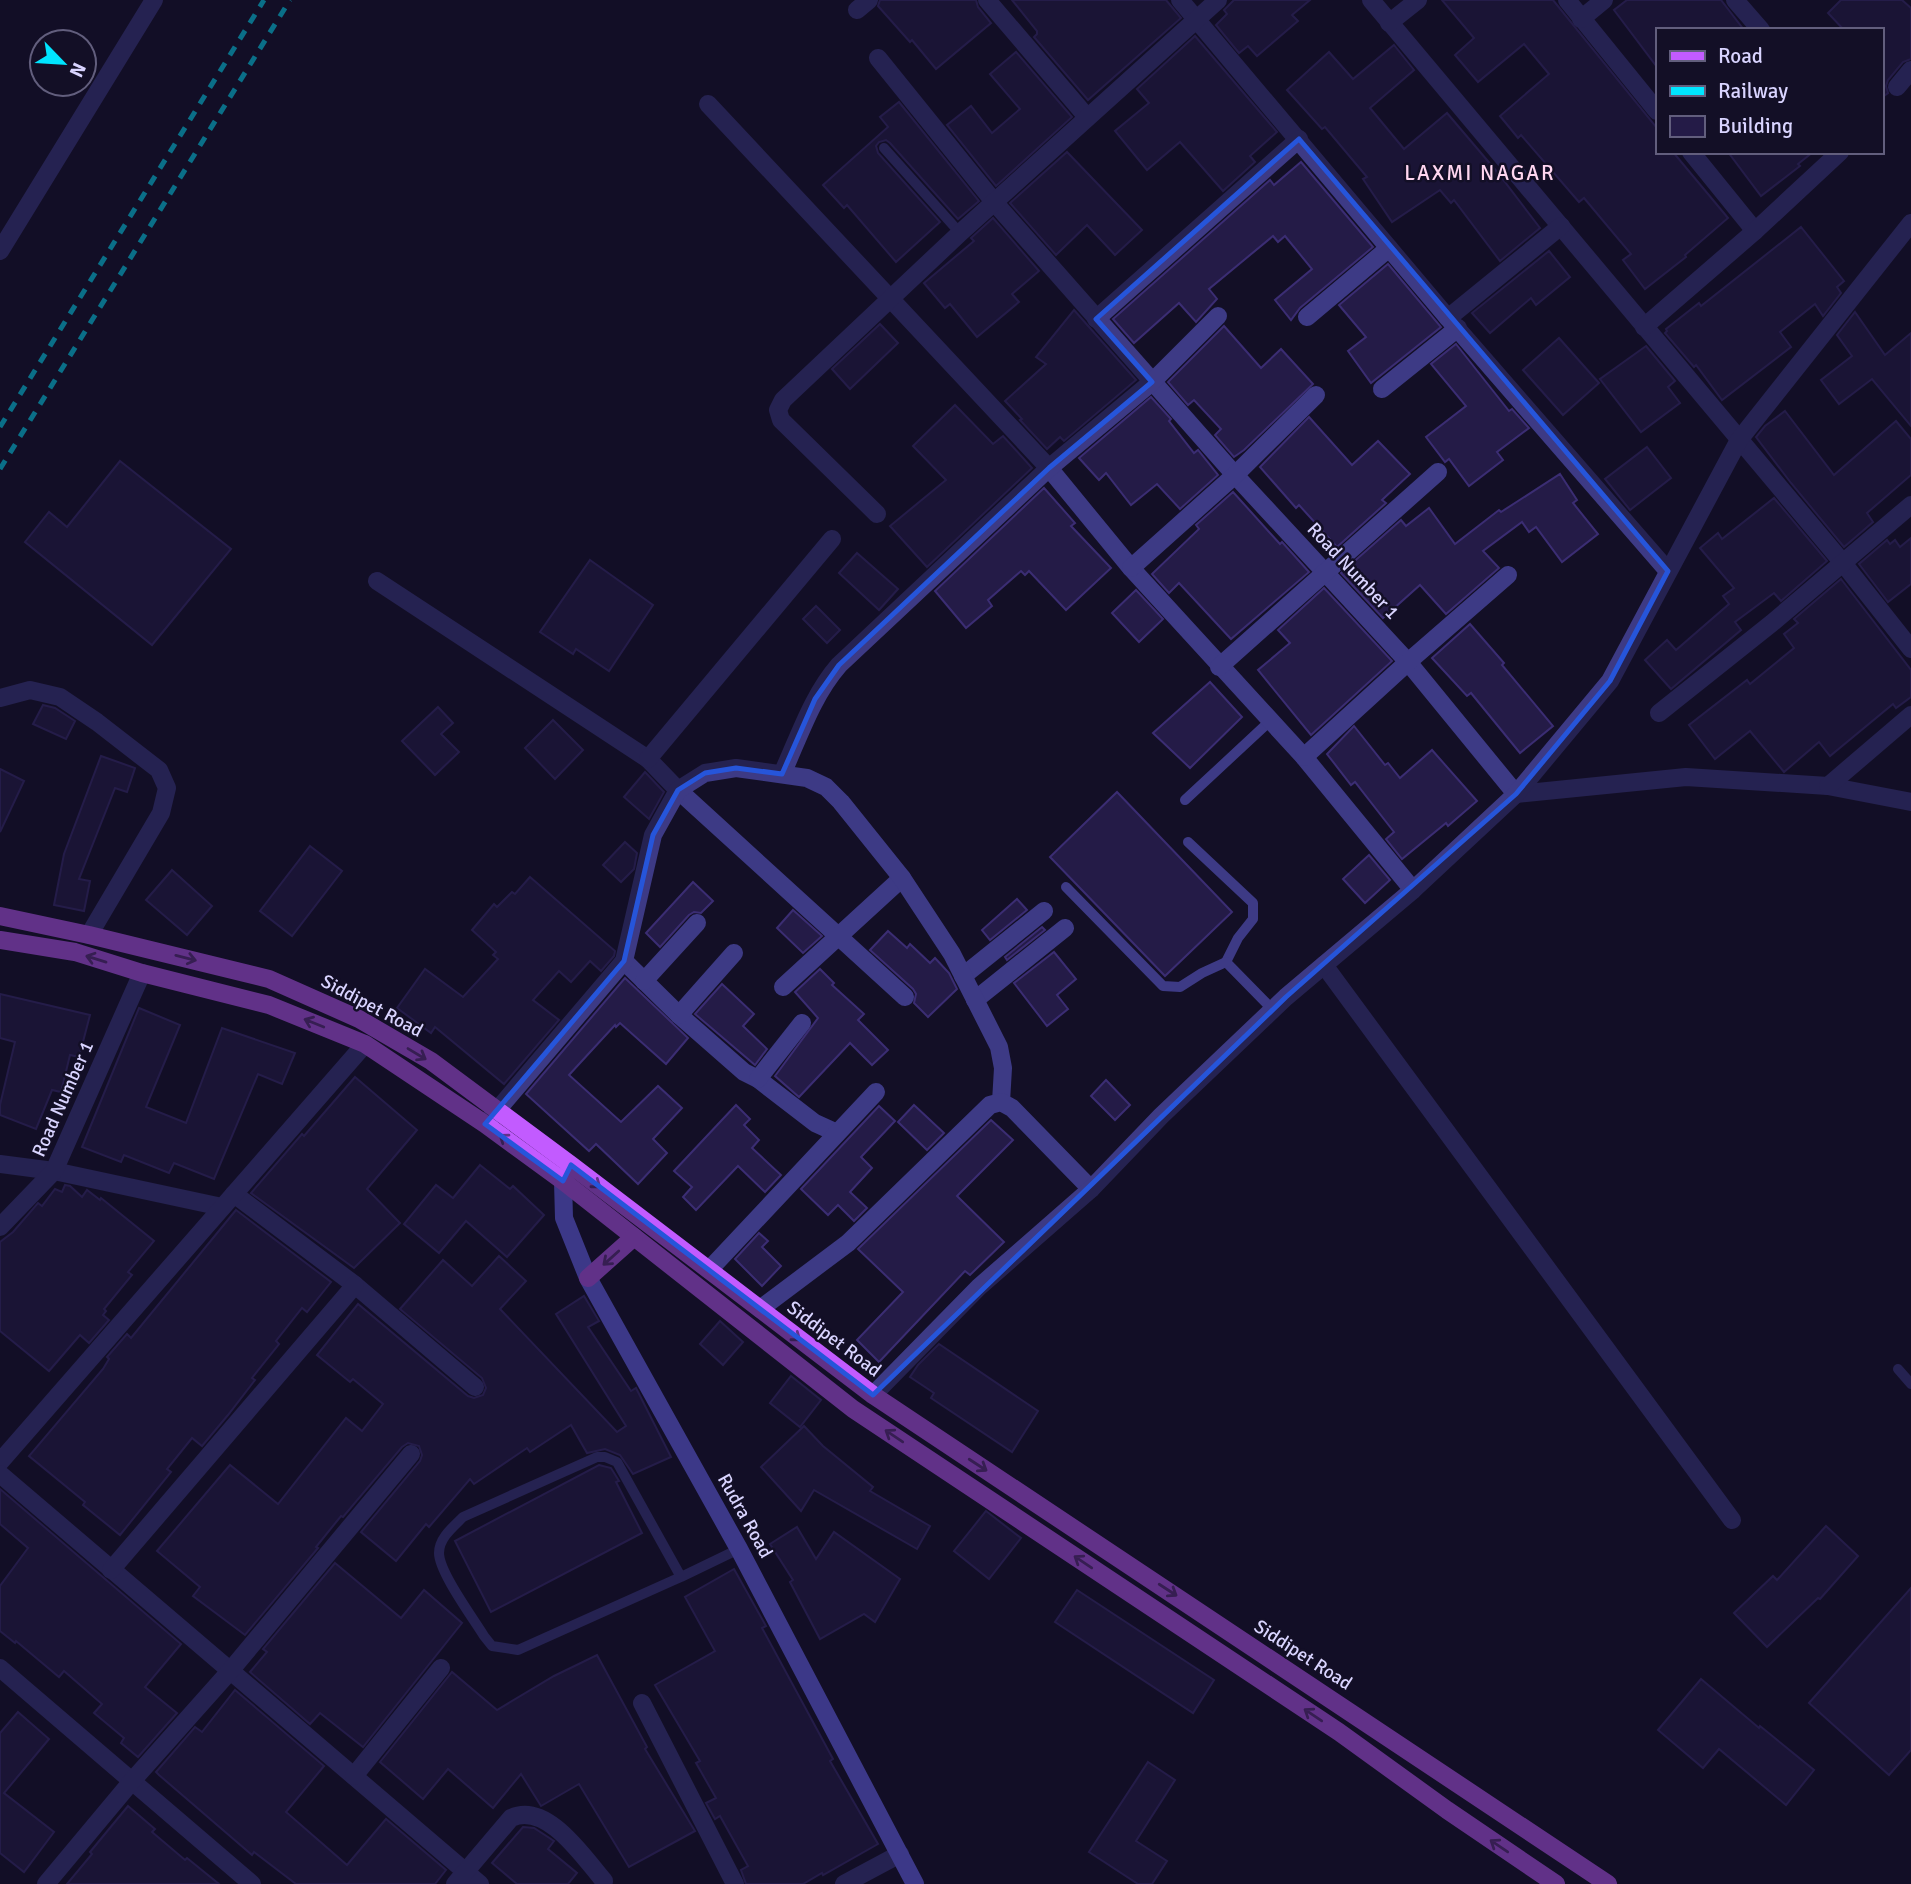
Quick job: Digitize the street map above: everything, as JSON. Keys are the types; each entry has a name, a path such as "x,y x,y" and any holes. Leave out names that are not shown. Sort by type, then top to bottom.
{"main road":[{"name":"Siddipet Road","path":"0,916 269,979 359,1019 431,1061 563,1181 853,1409 1339,1732 1556,1884"},
{"name":"Siddipet Road","path":"0,940 75,953 268,1005 365,1044 571,1165 873,1395 1608,1884"},
{"name":"Rudra Road","path":"571,1165 563,1181 564,1218 588,1278 739,1549 915,1884"},
{"path":"588,1278 634,1237"}],"street":[{"path":"0,251 153,0"},
{"path":"987,0 1087,117"},
{"path":"1180,0 1453,323 1668,571"},
{"path":"877,514 781,420 778,410 783,400 960,233 1218,0"},
{"path":"1371,0 1843,563 1911,649"},
{"path":"1389,23 1418,0"},
{"path":"1567,0 1656,110"},
{"path":"1581,19 1604,0"},
{"path":"1735,0 1759,28"},
{"name":"Road Number 1","path":"878,58 995,203 1235,475 1408,662 1516,794"},
{"path":"1897,87 1911,70"},
{"path":"708,104 1049,468 1131,568 1304,757 1413,890"},
{"path":"1096,318 1299,139"},
{"path":"1693,154 1755,231"},
{"path":"1644,327 1755,231 1838,154"},
{"path":"873,1395 979,1287 1091,1189 1161,1116 1273,1010 1413,890 1516,794 1610,681 1739,440 1911,223"},
{"path":"1382,389 1561,226"},
{"path":"1307,317 1389,248"},
{"path":"782,774 825,680 1049,468 1152,382 1217,316"},
{"path":"1131,568 1235,475 1317,395"},
{"path":"1219,667 1438,472"},
{"path":"1659,713 1911,505"},
{"path":"648,759 832,539"},
{"path":"1304,757 1508,575"},
{"path":"377,581 648,759 678,790 905,997"},
{"path":"0,698 30,690 60,698 97,722 159,770 167,788 161,813 89,935"},
{"path":"1828,786 1911,715"},
{"path":"491,1118 624,961 653,835 678,790 705,773 736,768 807,778 826,787 902,878 952,954 999,1048 1003,1068 1001,1102"},
{"path":"1516,794 1686,777 1828,786 1911,802"},
{"path":"783,987 902,878"},
{"path":"963,976 1044,911"},
{"path":"644,981 697,923"},
{"path":"975,1000 1065,928"},
{"path":"679,1015 734,953"},
{"path":"624,961 679,1015 744,1072 758,1079 815,1123 837,1133"},
{"path":"1324,965 1732,1520"},
{"name":"Road Number 1","path":"0,1227 54,1171 142,973"},
{"path":"758,1079 803,1023"},
{"path":"0,1461 365,1044"},
{"path":"709,1270 876,1092"},
{"path":"760,1310 848,1243 990,1105 1001,1102 1012,1108 1091,1189"},
{"path":"0,1164 228,1201 355,1286 475,1387"},
{"path":"111,1570 355,1286"},
{"path":"46,1884 132,1781 230,1671 411,1454"},
{"path":"0,1474 354,1776 460,1878 480,1884"},
{"path":"0,1668 252,1884"},
{"path":"354,1776 441,1668"},
{"path":"642,1703 736,1884"},
{"path":"460,1878 511,1818 517,1815 530,1816 556,1826 604,1881"},
{"path":"844,1884 900,1854"}],"lane":[{"path":"884,148 960,233"},
{"path":"1185,800 1270,721"},
{"path":"1066,887 1163,986 1180,987 1226,962 1238,938 1253,919 1253,903 1188,842"},
{"path":"1226,962 1273,1010"},
{"path":"1898,1369 1911,1384"},
{"path":"681,1577 617,1462 604,1457 597,1457 463,1517 446,1533 439,1551 441,1567 492,1646 519,1650 681,1577 739,1549"}],"highlighted area":[{"path":"1299,139 1668,571 1610,681 1516,794 1286,997 873,1395 571,1165 563,1181 485,1124 624,961 653,835 678,790 705,773 736,768 782,774 815,699 839,665 1049,468 1152,382 1096,319"}],"building":[{"path":"880,0 976,0 978,7 991,23 936,69 878,6"},
{"path":"1012,0 1166,0 1181,18 1088,100 1034,37 1037,31"},
{"path":"1234,0 1310,0 1292,15 1298,21 1257,56 1248,46 1239,53 1216,25 1227,14 1224,10"},
{"path":"1442,0 1553,0 1656,127 1656,154 1675,154 1728,218 1685,255 1686,257 1645,289 1623,260 1631,254 1584,198 1579,202 1521,135 1518,138 1500,116 1549,74 1524,44 1478,82 1455,55 1474,38"},
{"path":"1627,0 1721,0 1742,28 1656,28 1656,66 1614,10"},
{"path":"1841,0 1902,0 1911,8 1911,59 1903,62 1888,80 1888,93 1883,97 1883,28 1842,28 1828,13"},
{"path":"1195,36 1277,132 1250,156 1255,162 1223,191 1180,142 1147,170 1115,131 1149,103 1137,89"},
{"path":"1394,45 1414,70 1370,108 1404,149 1447,113 1540,228 1500,261 1454,200 1451,203 1440,190 1392,222 1363,179 1367,177 1325,127 1322,129 1287,90 1329,52 1353,79"},
{"path":"1016,52 1072,117 996,186 947,125 971,106 992,133 1020,109 990,74"},
{"path":"899,102 979,201 958,219 890,143 886,140 879,142 876,146 878,153 940,222 896,262 847,205 844,208 823,185 888,127 880,117"},
{"path":"1067,152 1142,230 1115,255 1087,225 1056,255 1010,203"},
{"path":"1730,154 1810,154 1798,164 1800,166 1761,196"},
{"path":"1301,162 1373,247 1300,308 1291,320 1275,300 1312,269 1285,236 1278,242 1273,236 1209,289 1217,299 1196,322 1179,303 1134,343 1113,319 1270,180 1274,185"},
{"path":"993,218 1039,271 1012,294 1019,302 977,337 950,304 945,308 924,283 974,241 971,238"},
{"path":"1801,227 1844,281 1837,287 1841,293 1823,316 1815,304 1780,332 1791,347 1722,400 1696,365 1694,367 1665,333 1666,329 1699,303 1701,306"},
{"path":"1549,251 1570,277 1536,305 1531,298 1490,333 1472,313"},
{"path":"1388,264 1441,327 1371,383 1348,351 1366,337 1339,305"},
{"path":"1074,310 1136,380 1064,441 1060,437 1047,449 1005,401 1046,364 1036,357"},
{"path":"1855,312 1885,355 1911,333 1911,426 1872,379 1839,404 1821,380 1852,356 1837,335"},
{"path":"880,324 898,343 850,389 832,369"},
{"path":"1224,326 1261,368 1281,349 1313,384 1234,457 1215,435 1221,429 1194,400 1188,405 1168,382"},
{"path":"1559,338 1599,383 1563,415 1523,370"},
{"path":"1456,344 1509,411 1512,409 1529,428 1497,452 1503,460 1469,486 1449,459 1445,462 1426,437 1466,406 1431,364"},
{"path":"1646,346 1675,381 1668,387 1680,403 1641,432 1600,379"},
{"path":"1151,397 1171,419 1169,421 1194,453 1198,450 1218,475 1180,509 1157,484 1131,505 1106,473 1099,480 1079,458"},
{"path":"955,405 993,444 1003,436 1032,468 927,567 890,526 946,480 913,446"},
{"path":"1785,411 1834,475 1896,421 1911,439 1911,475 1867,513 1873,522 1844,547 1756,437 1765,426"},
{"path":"1309,417 1352,465 1378,441 1410,474 1382,500 1386,503 1337,547 1299,505 1296,508 1260,467"},
{"path":"1647,447 1671,478 1630,510 1605,479"},
{"path":"120,461 231,549 152,645 25,542 49,512 67,527"},
{"path":"1560,474 1577,500 1573,503 1598,534 1562,562 1536,527 1529,532 1522,522 1483,551 1499,568 1446,614 1420,585 1383,618 1341,573 1401,520 1406,526 1429,508 1455,544 1499,510 1501,512"},
{"path":"1044,488 1075,523 1071,526 1111,568 1066,610 1029,571 1025,575 1021,571 988,600 992,606 966,628 935,591"},
{"path":"1233,492 1309,572 1231,639 1179,583 1169,593 1152,574 1199,529 1196,525"},
{"path":"1774,498 1827,561 1781,601 1774,593 1735,622 1741,630 1671,689 1645,660 1667,640 1676,650 1729,604 1723,596 1734,588 1700,548 1718,533 1722,539"},
{"path":"1911,538 1911,584 1888,602 1859,564 1887,540 1890,544 1895,540 1900,547"},
{"path":"857,553 898,589 879,610 839,573"},
{"path":"590,560 653,605 609,671 576,649 573,654 540,632"},
{"path":"1841,579 1911,670 1911,697 1896,708 1893,704 1830,756 1819,742 1784,772 1750,731 1715,759 1689,725 1747,680 1750,684 1794,648 1784,634 1798,623 1794,619"},
{"path":"1324,588 1392,661 1311,735 1258,670 1290,643 1278,630"},
{"path":"1136,590 1163,619 1139,642 1112,613"},
{"path":"816,606 840,630 827,643 803,619"},
{"path":"1470,624 1553,726 1520,753 1471,693 1467,696 1432,658"},
{"path":"1210,682 1242,717 1190,768 1153,733"},
{"path":"43,705 55,708 75,721 66,739 33,724"},
{"path":"438,707 453,723 441,734 459,752 435,775 402,741"},
{"path":"553,720 583,750 555,779 525,748"},
{"path":"1354,726 1385,765 1388,763 1400,778 1432,750 1477,801 1402,859 1386,839 1394,832 1355,782 1351,785 1327,754"},
{"path":"101,756 135,768 127,792 115,788 79,879 90,881 84,911 54,905 64,854"},
{"path":"0,769 24,781 0,832"},
{"path":"645,772 664,792 649,819 624,797"},
{"path":"1117,792 1232,912 1165,976 1050,857"},
{"path":"625,842 637,853 634,869 621,882 603,865"},
{"path":"310,846 342,871 292,936 260,911"},
{"path":"1369,855 1390,880 1365,903 1343,879"},
{"path":"172,870 212,906 187,935 146,900"},
{"path":"530,877 615,951 601,971 590,961 571,982 559,971 533,1000 559,1020 504,1084 435,1027 431,1033 397,1008 425,969 463,997 498,959 493,955 496,952 472,930 494,904 497,907 512,892 515,894"},
{"path":"693,882 713,901 701,913 694,912 689,915 660,947 646,933"},
{"path":"1017,899 1027,910 990,940 982,930"},
{"path":"793,910 822,936 803,953 777,928"},
{"path":"1042,927 1045,930 1007,960 1005,957"},
{"path":"888,931 907,948 910,944 930,963 935,958 949,973 957,989 928,1017 914,1003 916,994 913,989 870,950"},
{"path":"1054,952 1076,979 1057,995 1068,1009 1047,1026 1014,983"},
{"path":"820,969 834,983 832,985 864,1014 858,1020 888,1050 872,1065 850,1043 799,1097 775,1076 818,1018 795,992"},
{"path":"625,978 688,1038 666,1064 620,1023 616,1027 615,1025 569,1075 621,1122 658,1086 682,1108 653,1139 667,1153 638,1184 596,1144 589,1151 526,1094"},
{"path":"722,984 754,1014 743,1026 767,1049 755,1065 695,1014"},
{"path":"0,994 90,1015 79,1057 70,1055 61,1092 52,1090 36,1129 0,1115 15,1042 0,1038"},
{"path":"139,1008 180,1025 146,1107 186,1123 222,1028 295,1053 282,1084 258,1074 214,1179 174,1163 169,1173 124,1155 121,1162 82,1147"},
{"path":"355,1077 417,1130 367,1189 400,1223 354,1268 251,1193"},
{"path":"1106,1080 1130,1105 1115,1120 1091,1096"},
{"path":"736,1105 750,1119 744,1125 759,1140 752,1148 781,1175 765,1192 738,1166 696,1210 683,1197 692,1187 674,1171"},
{"path":"914,1105 944,1133 927,1150 898,1122"},
{"path":"879,1106 895,1121 861,1157 872,1168 850,1192 867,1208 854,1221 838,1205 828,1215 801,1189"},
{"path":"991,1120 1013,1140 957,1196 1004,1242 970,1275 965,1271 879,1362 857,1340 903,1292 858,1249"},
{"path":"480,1165 510,1189 513,1186 544,1215 507,1257 466,1221 439,1253 404,1224 436,1185 453,1198"},
{"path":"65,1185 82,1197 87,1190 100,1200 101,1198 154,1241 128,1272 132,1275 104,1309 106,1311 103,1315 109,1320 89,1343 80,1335 49,1371 0,1331 0,1242 13,1232 38,1203 42,1206 55,1189 62,1192"},
{"path":"236,1210 331,1282 307,1312 302,1308 276,1341 279,1344 252,1378 255,1380 202,1446 192,1438 167,1469 171,1472 120,1535 29,1456 103,1369 109,1359 107,1357 127,1334 131,1338"},
{"path":"759,1233 768,1241 762,1247 781,1266 762,1286 735,1259"},
{"path":"499,1256 526,1281 500,1309 617,1432 626,1426 556,1314 584,1296 599,1321 588,1327 631,1391 636,1388 671,1457 633,1474 620,1455 605,1449 587,1453 571,1425 530,1452 527,1448 474,1484 470,1479 429,1527 426,1524 396,1561 361,1532 420,1461 422,1455 419,1446 408,1443 343,1517 341,1516 316,1547 318,1548 245,1635 193,1596 200,1587 157,1551 230,1465 278,1504 346,1418 362,1431 383,1404 353,1379 350,1382 317,1355 358,1304 468,1396 474,1398 483,1395 486,1388 482,1378 400,1309 443,1260 472,1286"},
{"path":"720,1321 743,1342 723,1365 700,1344"},
{"path":"939,1344 1038,1411 1012,1452 931,1398 934,1393 910,1377"},
{"path":"791,1376 821,1400 800,1427 770,1403"},
{"path":"804,1426 823,1446 873,1487 870,1491 930,1526 917,1549 814,1490 801,1511 761,1467"},
{"path":"599,1465 611,1468 642,1533 491,1612 455,1541"},
{"path":"0,1489 181,1644 145,1687 177,1713 138,1757 121,1743 124,1738 94,1713 102,1704 64,1671 59,1677 0,1631 0,1586 28,1548 0,1524"},
{"path":"986,1511 1021,1538 989,1579 954,1551"},
{"path":"1826,1526 1858,1556 1820,1599 1767,1647 1734,1613 1773,1576 1777,1580"},
{"path":"797,1527 816,1559 834,1532 900,1579 875,1622 864,1614 820,1639 790,1582 793,1580 770,1544"},
{"path":"335,1563 401,1618 424,1590 462,1623 363,1747 320,1713 310,1724 250,1672 267,1652 263,1649"},
{"path":"734,1569 766,1626 762,1628 833,1759 830,1761 878,1844 803,1884 746,1884 741,1870 748,1866 720,1816 715,1819 706,1803 716,1798 696,1763 700,1761 655,1685 715,1651 685,1597"},
{"path":"1911,1588 1911,1750 1889,1775 1809,1703"},
{"path":"1077,1590 1214,1680 1193,1713 1055,1622"},
{"path":"597,1655 647,1747 645,1749 695,1831 629,1867 579,1784 541,1806 521,1774 493,1808 448,1769 423,1799 380,1762 452,1672 497,1710 554,1676"},
{"path":"1701,1679 1814,1770 1786,1805 1719,1749 1703,1768 1658,1730"},
{"path":"235,1690 324,1766 286,1812 347,1865 386,1819 446,1870 435,1884 296,1884 254,1852 252,1855 159,1775 156,1772 195,1727 202,1732"},
{"path":"18,1712 49,1739 4,1793 54,1832 24,1872 0,1853 0,1733"},
{"path":"1148,1762 1175,1780 1136,1841 1167,1861 1152,1884 1138,1884 1089,1852"},
{"path":"128,1806 155,1829 152,1832 219,1884 67,1884"},
{"path":"523,1827 534,1828 554,1841 548,1849 577,1873 568,1884 517,1884 492,1863"}],"railway":[{"path":"0,427 264,0"},
{"path":"0,469 290,0"}],"district":[{"name":"LAXMI NAGAR","path":"1480,173"}]}
